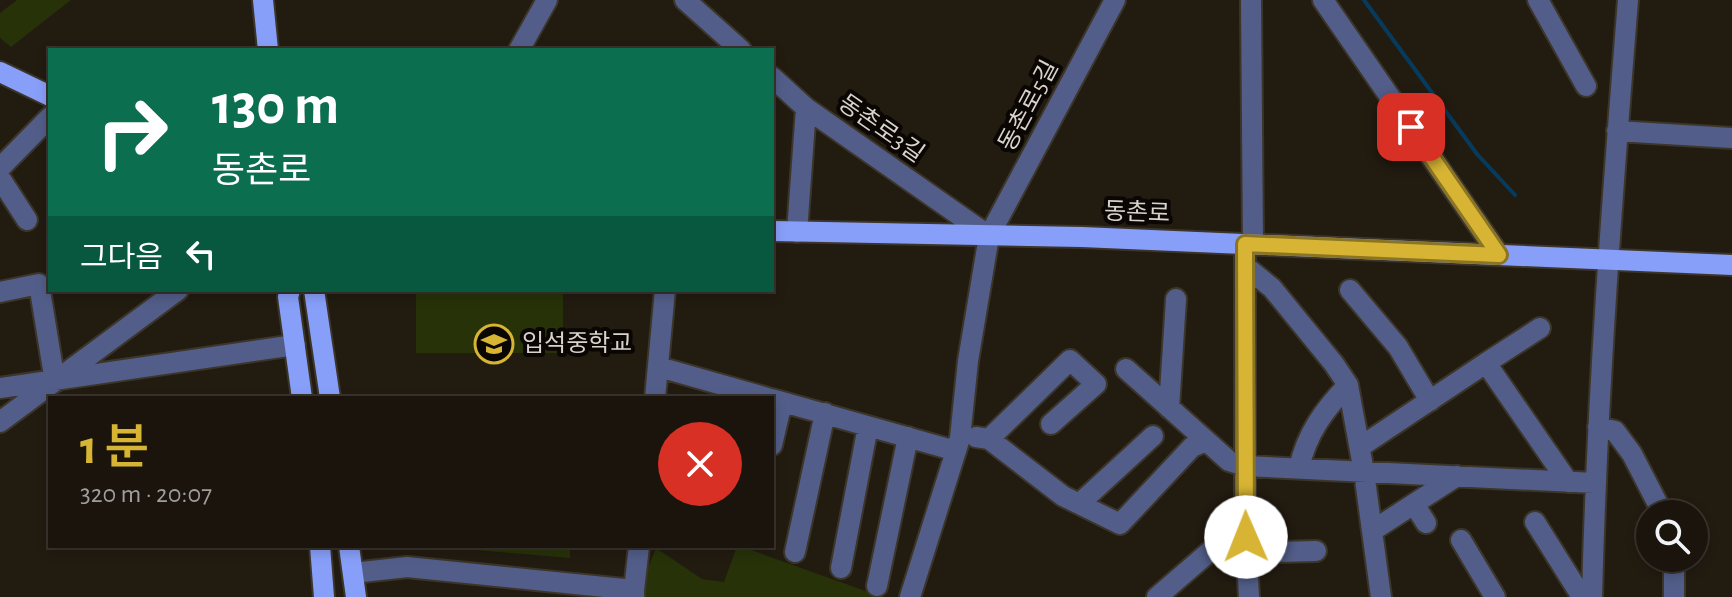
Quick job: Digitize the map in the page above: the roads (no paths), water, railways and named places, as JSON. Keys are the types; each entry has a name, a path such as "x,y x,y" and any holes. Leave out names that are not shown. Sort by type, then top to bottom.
{"main road":[{"path":"263,0 268,48"},
{"path":"0,72 48,95"},
{"name":"동촌로","path":"774,231 1249,244 1732,265"},
{"path":"289,292 302,396"},
{"path":"314,292 330,396"},
{"path":"320,548 324,597"},
{"path":"349,548 356,597"}],"street":[{"path":"520,48 547,0"},
{"path":"685,0 739,48"},
{"name":"동촌로5길","path":"910,597 958,443 989,236 1115,0"},
{"path":"1249,597 1245,521 1245,266 1249,244 1251,0"},
{"path":"1323,0 1499,255"},
{"path":"1538,0 1586,86"},
{"path":"1592,597 1607,259 1628,0"},
{"path":"774,79 806,108"},
{"name":"동촌로3길","path":"806,108 989,236"},
{"name":"동촌로3길","path":"797,232 806,108"},
{"path":"0,168 48,119"},
{"path":"1617,131 1732,138"},
{"path":"0,178 27,220"},
{"path":"1245,266 1272,288 1348,385 1364,472 1381,597"},
{"path":"0,292 39,284 55,382"},
{"path":"1350,290 1398,347 1430,401"},
{"path":"0,422 174,292"},
{"path":"655,396 665,292"},
{"path":"1169,408 1176,299"},
{"path":"1360,447 1540,328"},
{"path":"0,388 295,345"},
{"path":"774,400 908,437 958,443 989,439 1070,360 1096,384 1051,424"},
{"path":"1486,363 1568,482"},
{"path":"659,367 747,395"},
{"path":"1126,369 1229,461 1245,466 1595,483"},
{"path":"1299,468 1309,436 1323,411 1348,385"},
{"path":"795,552 825,413"},
{"path":"841,568 868,426"},
{"path":"1598,427 1615,431 1657,500"},
{"path":"1079,504 1153,436"},
{"path":"877,586 908,437"},
{"path":"989,439 1063,496 1120,524 1192,447 1206,441"},
{"path":"1372,531 1457,476"},
{"path":"1414,504 1426,523"},
{"path":"1157,597 1245,521"},
{"path":"1535,522 1582,597"},
{"path":"1461,540 1495,597"},
{"path":"353,573 407,567 634,594 639,548"},
{"path":"1247,553 1316,551"},
{"path":"1674,572 1674,597"}],"waterway":[{"path":"1364,0 1477,154 1515,195"}],"place":[{"name":"입석중학교","path":"494,344"}]}
